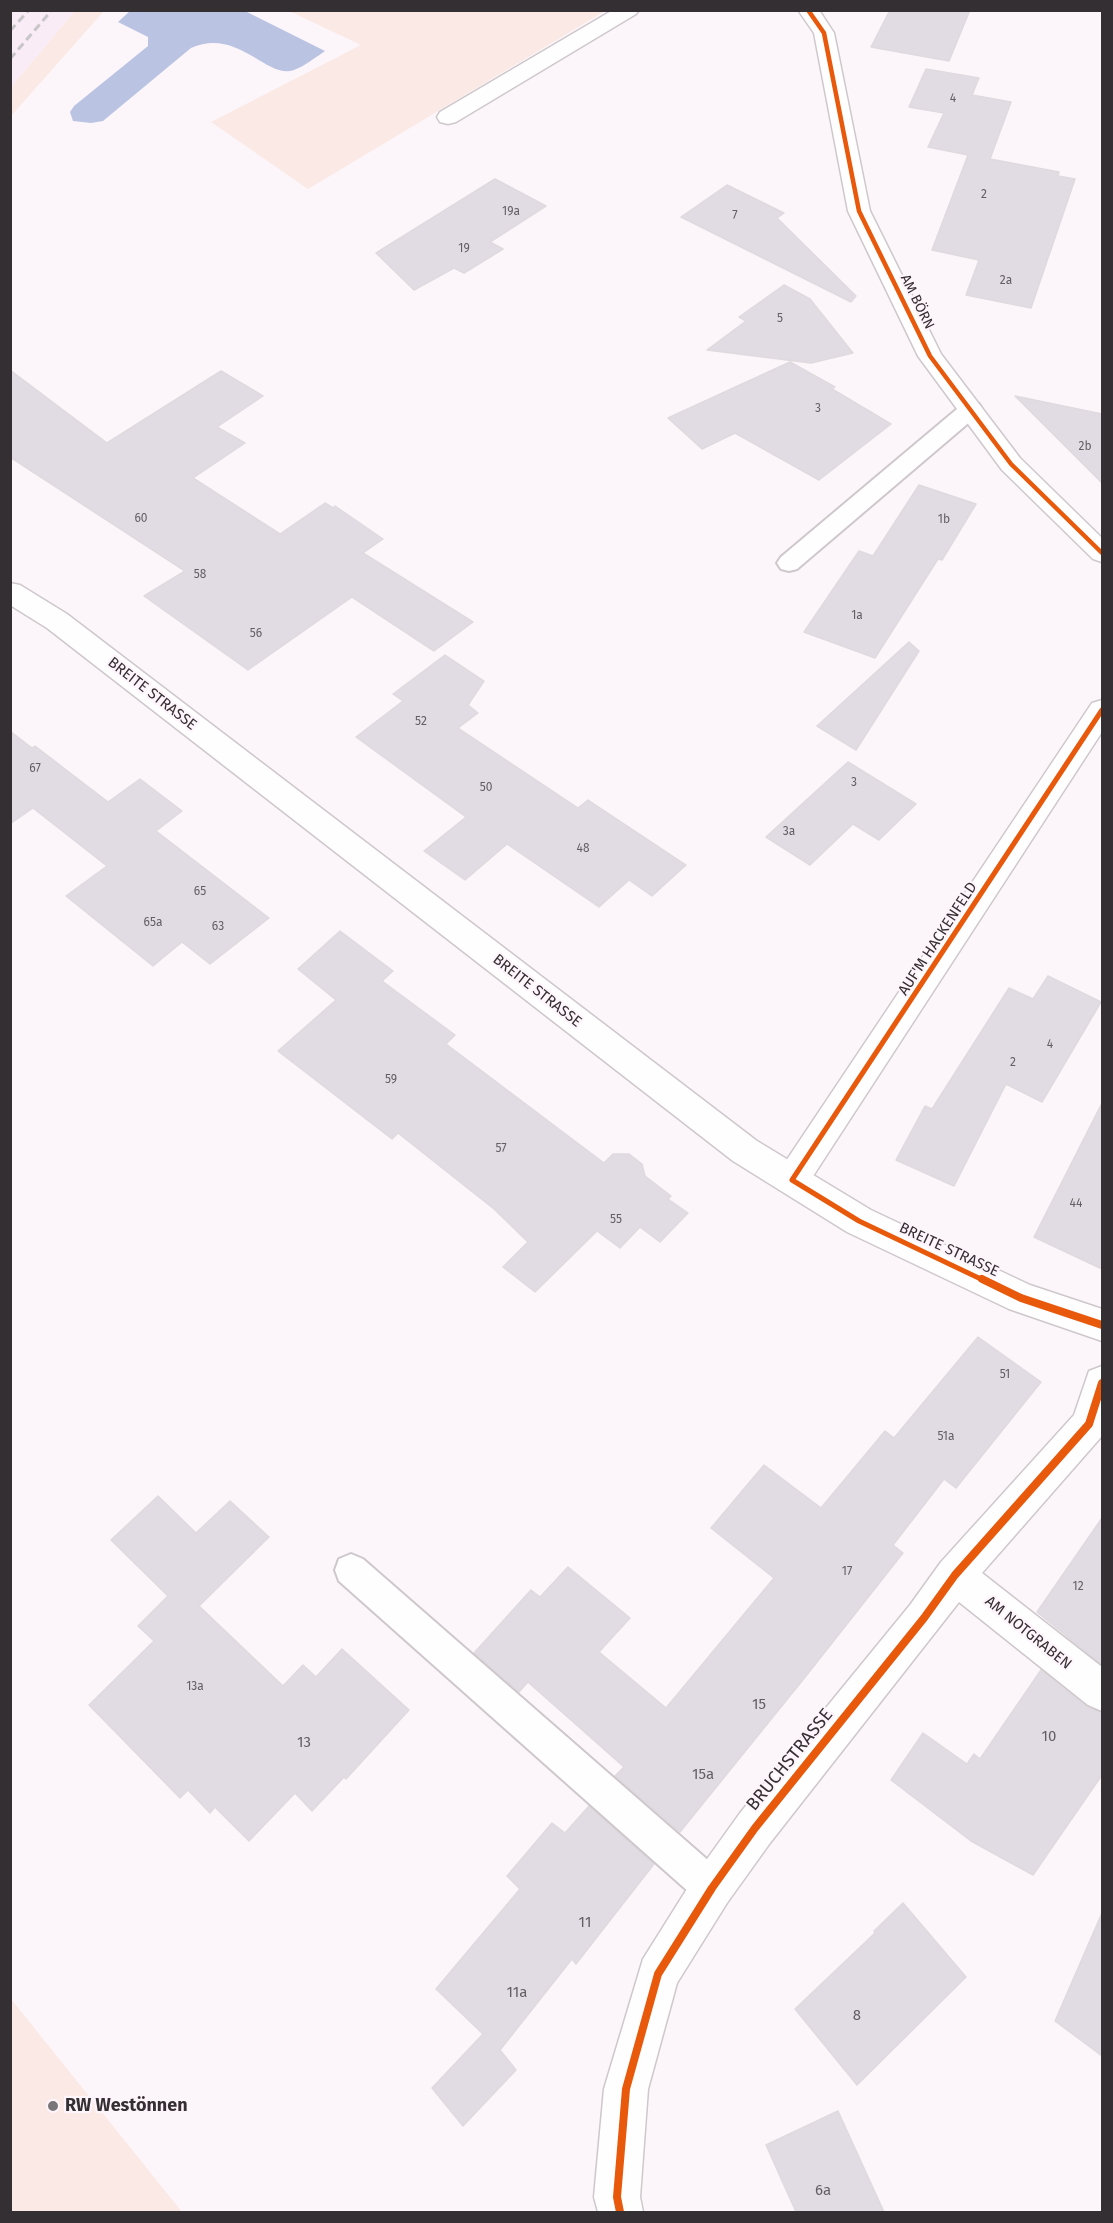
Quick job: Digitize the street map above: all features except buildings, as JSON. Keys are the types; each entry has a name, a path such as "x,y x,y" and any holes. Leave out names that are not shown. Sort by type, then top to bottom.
{"street":[{"path":"448,117 629,10"},
{"name":"AM BÖRN","path":"808,10 824,33 859,211 930,356 1011,464 1102,553"},
{"name":"BREITE STRASSE","path":"10,592 57,621 745,1151 859,1221 1021,1298 1102,1325"},
{"name":"AUF'M HACKENFELD","path":"792,1180 1102,710"},
{"name":"BRUCHSTRASSE","path":"620,2212 617,2197 626,2089 658,1974 712,1888 754,1828 924,1618 955,1575 1089,1424 1102,1383"},
{"name":"AM NOTGRABEN","path":"955,1575 1102,1691"}],"lane":[{"path":"789,563 970,410"},
{"path":"351,1570 712,1888"}],"shaded area":[{"path":"605,10 308,189 211,122 361,45 289,11"},
{"path":"10,11 75,11 11,87"},
{"path":"75,11 104,11 11,116 11,87"},
{"name":"RW Westönnen","path":"11,1999 182,2212 11,2212"}],"water":[{"path":"131,10 245,11 325,51 294,70 284,71 273,68 237,48 208,43 191,48 103,121 91,123 73,121 70,112 74,106 148,46 148,37 118,22"}],"railway":[{"path":"10,31 29,10"},
{"path":"10,59 52,10"}],"cycle path":[{"path":"808,10 824,33 859,211 930,356 1011,464 1102,553"},
{"path":"1102,710 792,1180 859,1221 1021,1298 1102,1325"},
{"path":"620,2212 617,2197 626,2089 658,1974 712,1888 755,1828 924,1618 955,1575 1089,1424 1102,1383"}],"place":[{"name":"RW Westönnen","path":"53,2106"}]}
